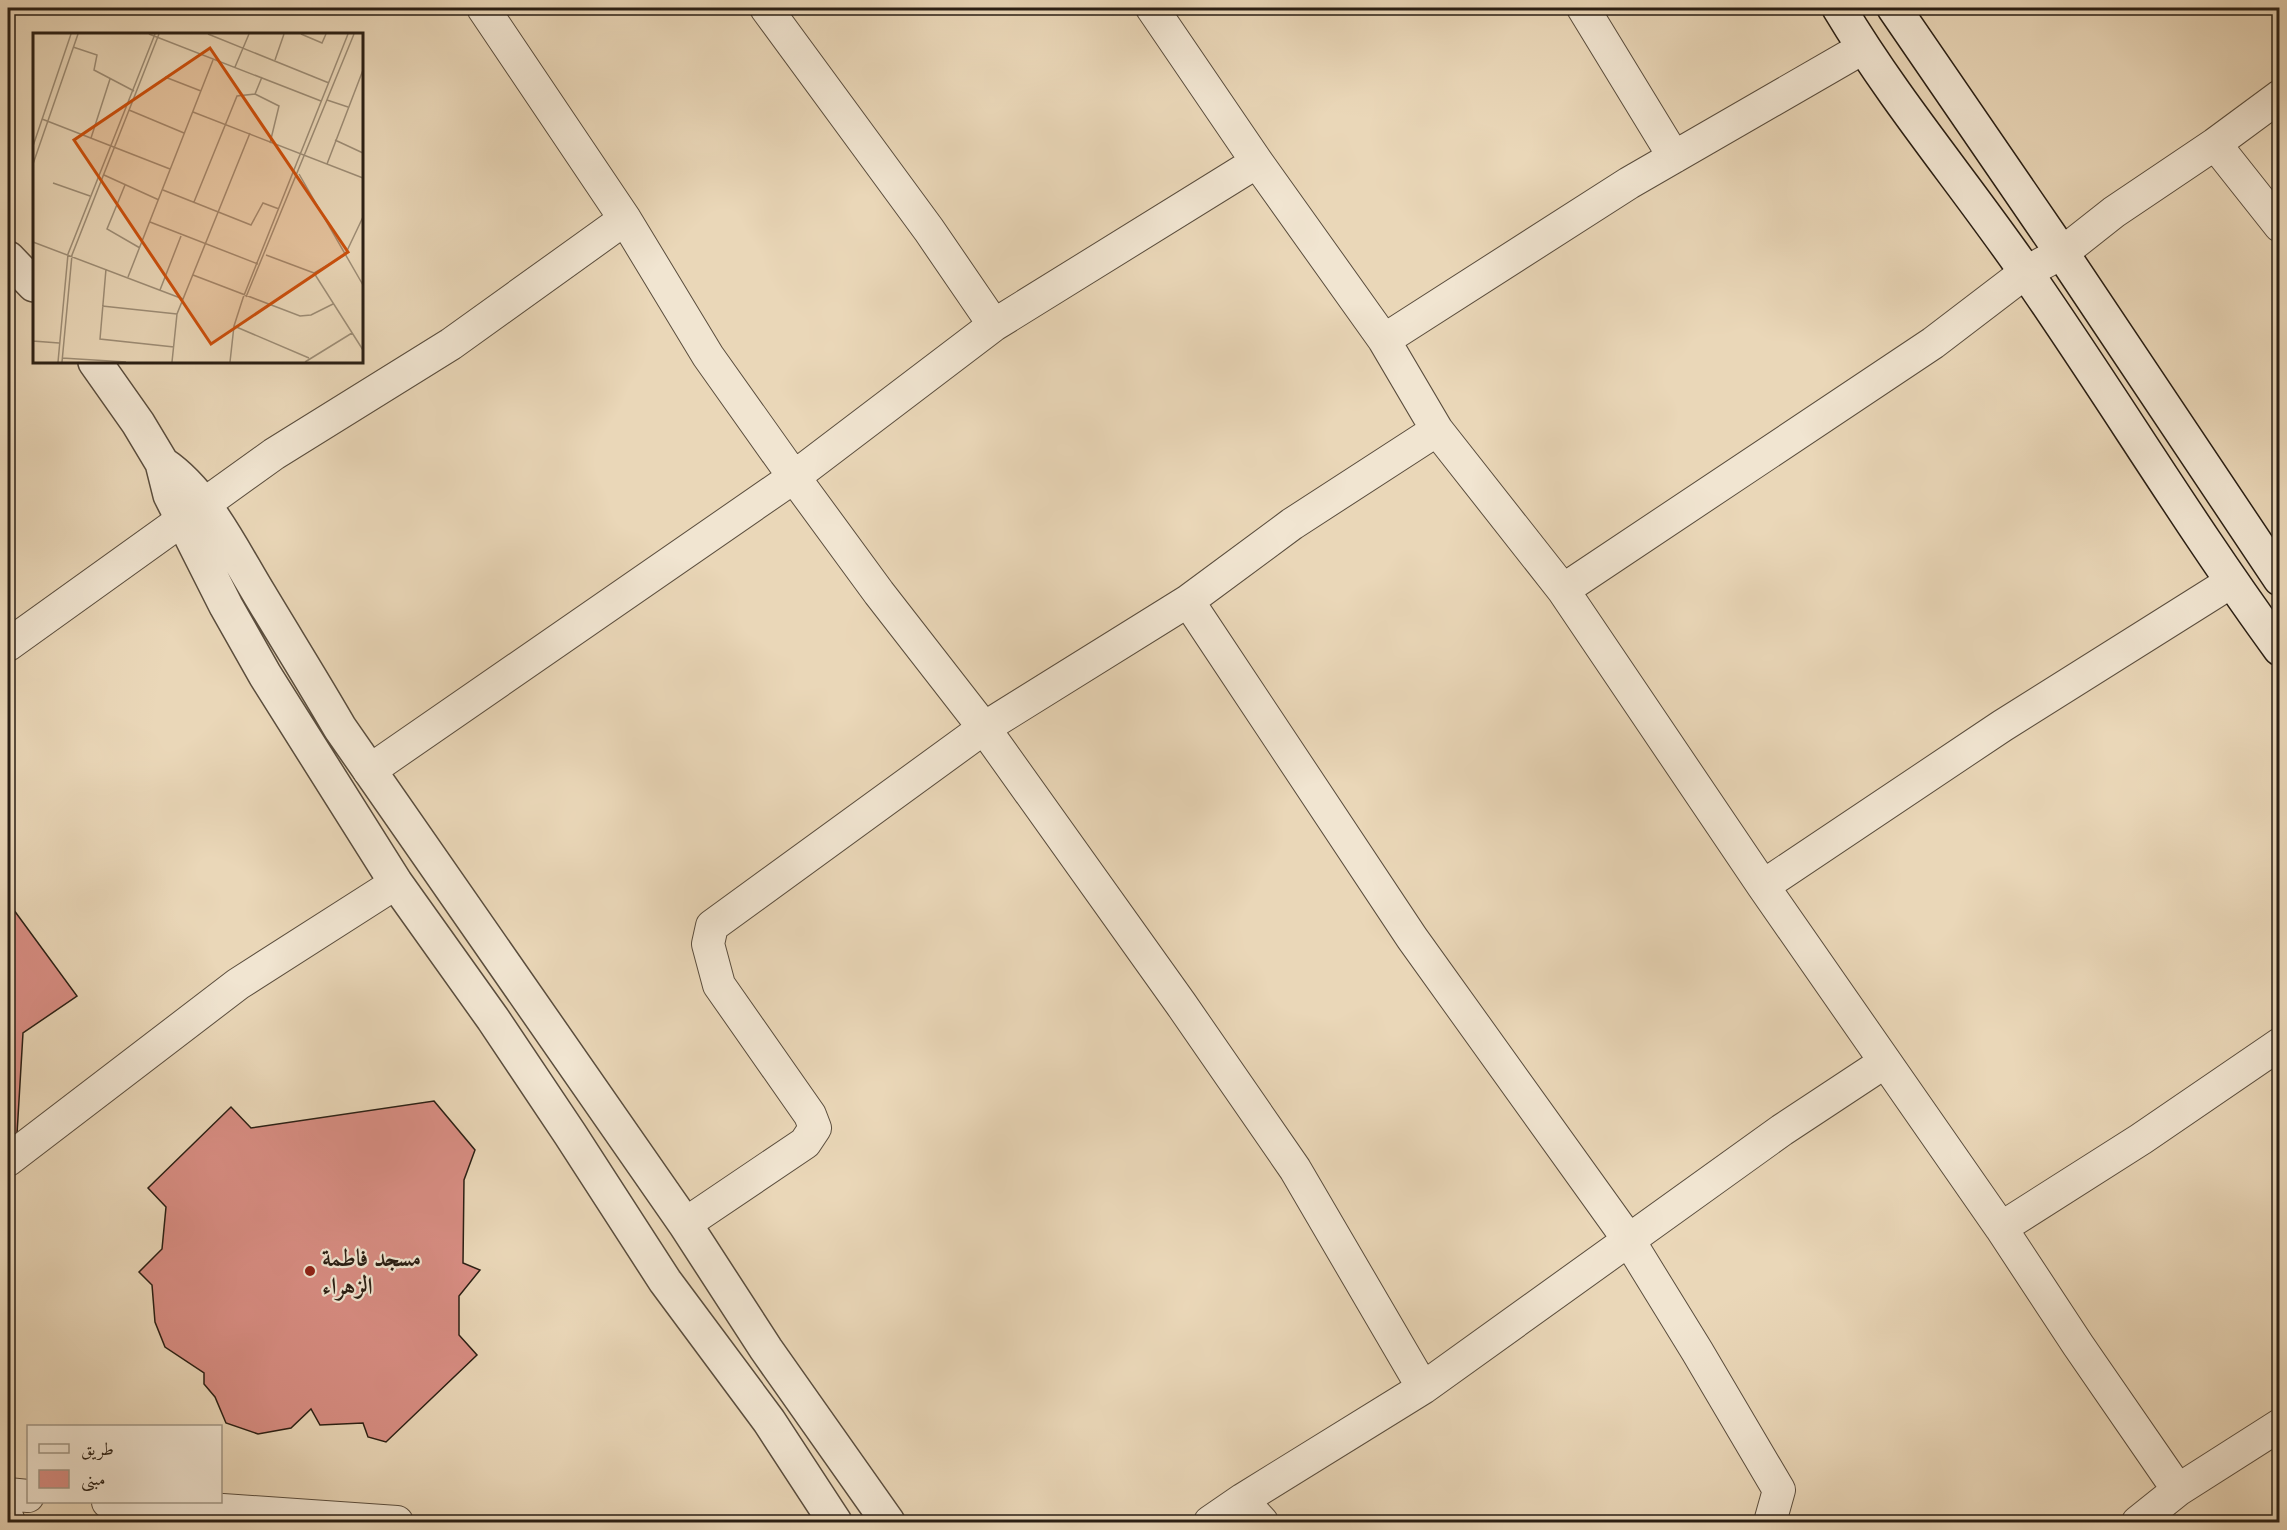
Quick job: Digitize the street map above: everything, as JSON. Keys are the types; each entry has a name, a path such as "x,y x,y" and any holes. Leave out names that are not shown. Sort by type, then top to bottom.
{"street":[{"path":"766,8 929,230 994,325"},
{"path":"1152,8 1257,162 1384,340 1437,430 1563,590 1763,886 2001,1228 2178,1490"},
{"path":"1583,8 1674,157"},
{"path":"1839,8 1863,48 2026,272 2231,582 2280,649"},
{"path":"1894,8 2062,253 2280,579"},
{"path":"488,10 626,219 708,356 879,593 984,728 1174,994 1295,1169 1423,1388"},
{"path":"1384,340 1674,157 1863,48"},
{"path":"1563,590 1933,343 2026,272 2062,253 2114,212 2215,144 2280,96"},
{"path":"2215,144 2280,226"},
{"path":"369,771 794,477 994,325 1257,162"},
{"path":"8,645 274,453 451,344 626,219"},
{"path":"96,363 138,423 162,463 178,474 226,606 265,675 396,883 544,1095 665,1281 769,1421 835,1522"},
{"path":"685,1224 805,1143 816,1128 810,1115 719,985 708,944 712,926 984,728 1188,601 1292,524 1437,430"},
{"path":"193,512 301,660 340,728 369,771 685,1224 766,1349 888,1522"},
{"path":"1763,886 2002,726 2231,582"},
{"path":"1188,601 1412,938 1628,1239 1779,1490 1770,1522"},
{"path":"8,1169 8,1160 238,984 396,883"},
{"path":"2001,1228 2141,1138 2280,1044"},
{"path":"1209,1522 1423,1388 1782,1130 1886,1062"},
{"path":"665,1281 707,1257"},
{"path":"2138,1522 2178,1490 2280,1425"},
{"path":"8,1494 27,1496"},
{"path":"1242,1500 1262,1522"},
{"path":"122,1503 398,1522"}],"building":[{"path":"8,902 77,996 23,1033 17,1134 8,1134"},
{"name":"مسجد فاطمة الزهراء","path":"434,1101 475,1150 464,1180 463,1263 480,1270 459,1296 459,1335 477,1355 386,1442 368,1437 363,1423 320,1425 311,1409 291,1428 258,1434 226,1423 215,1397 204,1384 204,1373 165,1347 155,1322 152,1285 139,1272 162,1249 166,1207 148,1188 231,1107 251,1128"}],"place":[{"name":"مسجد فاطمة الزهراء","path":"310,1271"}]}
